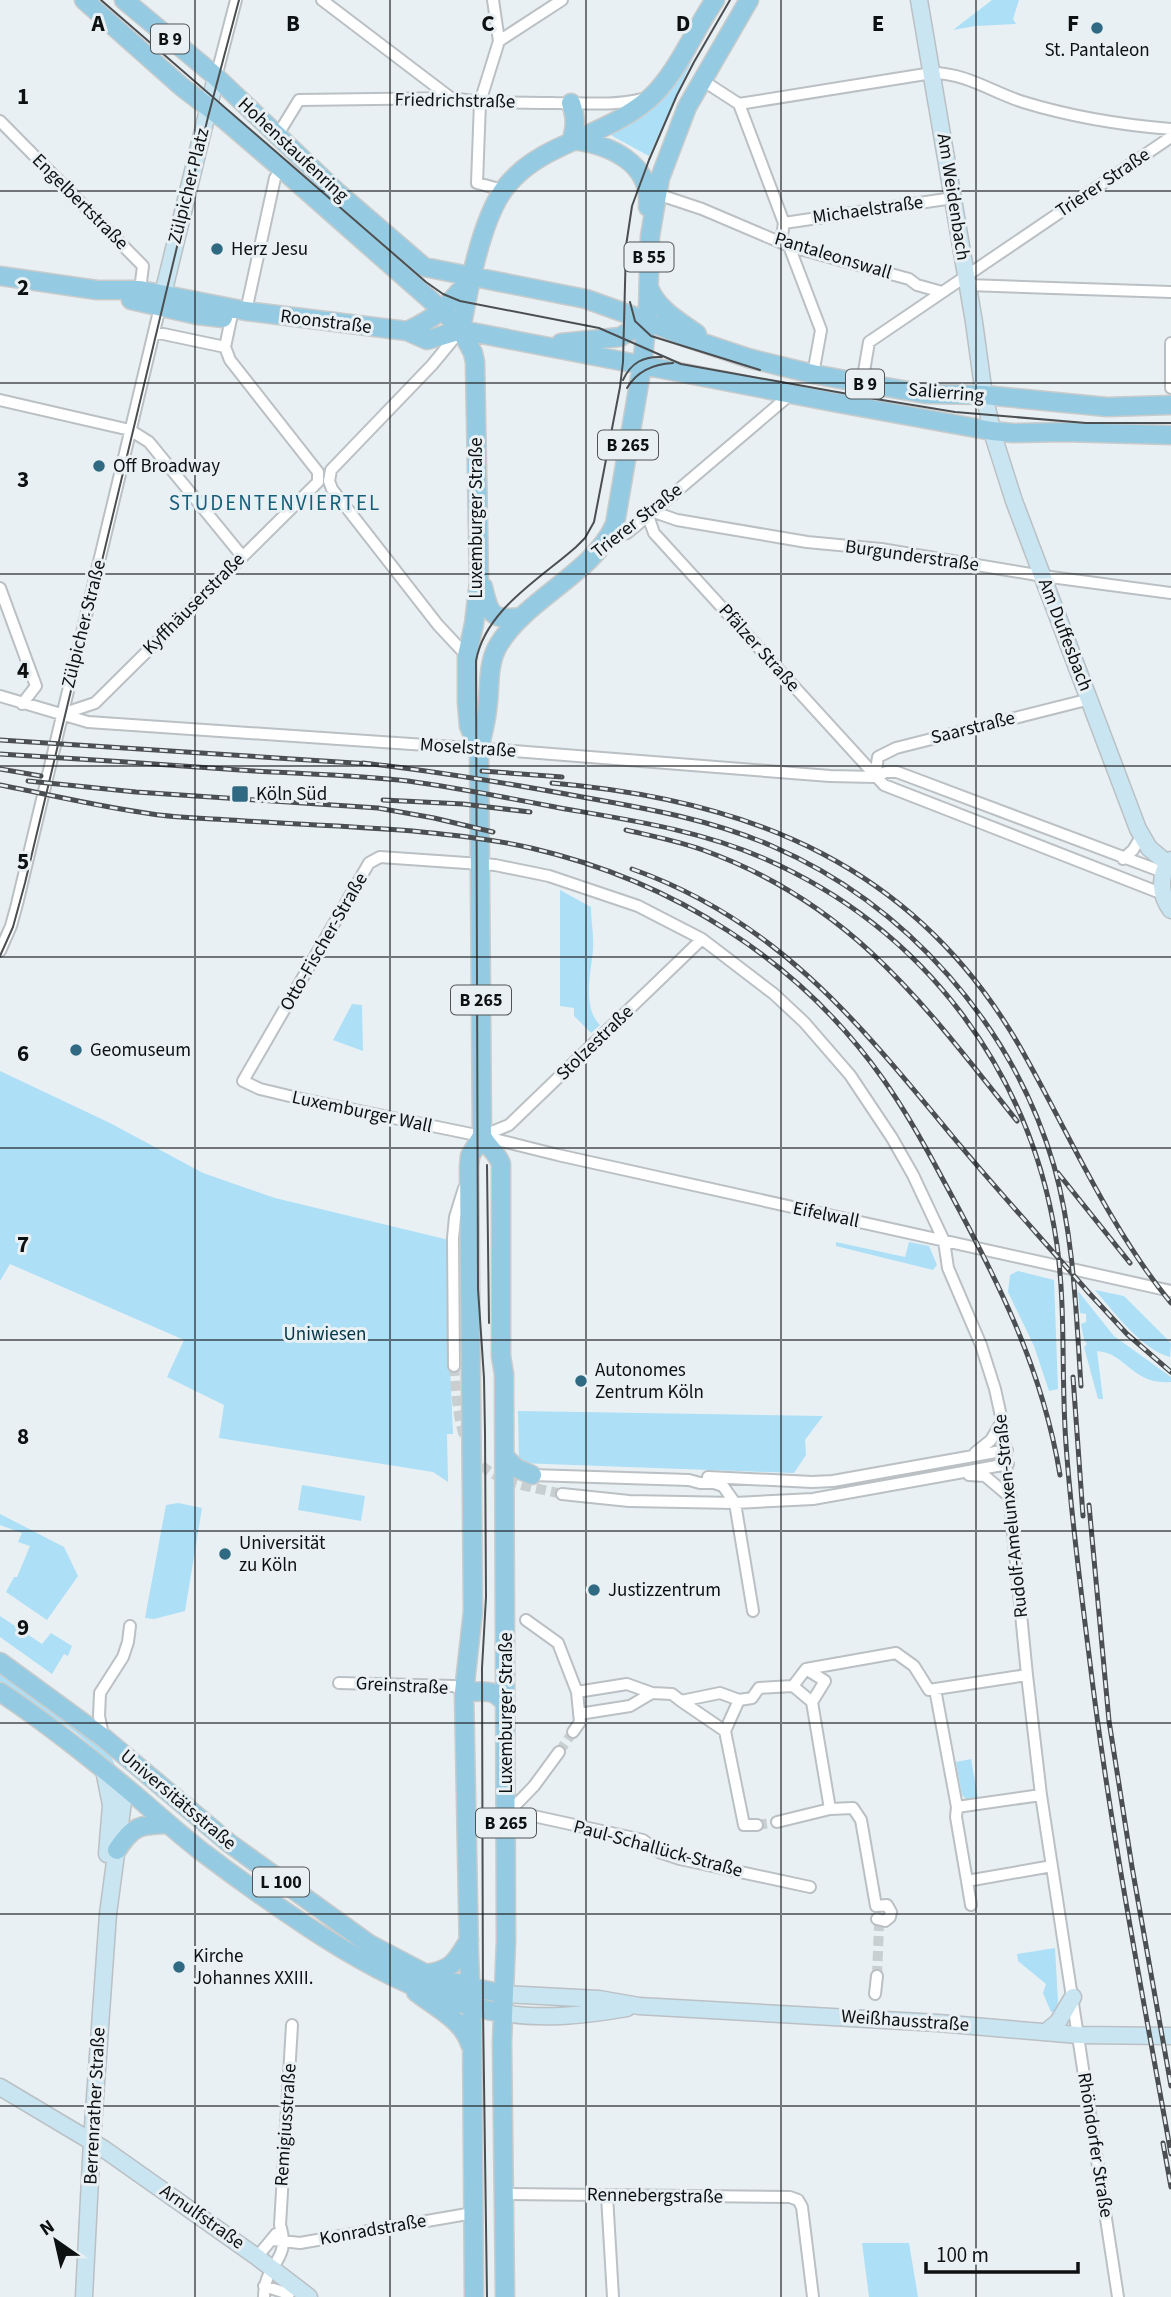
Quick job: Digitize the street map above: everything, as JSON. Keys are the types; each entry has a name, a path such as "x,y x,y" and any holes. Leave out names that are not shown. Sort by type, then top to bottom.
{"main road":[{"name":"Hohenstaufenring","path":"84,0 443,311"},
{"name":"Hohenstaufenring","path":"124,0 215,77 337,192 424,267 472,277"},
{"path":"461,330 472,277 490,218 503,190 524,168 545,154 627,114 652,97 715,0"},
{"name":"B 55","path":"647,321 650,236 664,166 681,121 749,0"},
{"path":"571,103 576,117 573,141"},
{"path":"573,141 589,142 613,150 637,169 649,191 650,236"},
{"name":"Roonstraße","path":"0,276 238,315 407,331 427,340 461,330"},
{"path":"407,331 428,322 443,311 472,277"},
{"name":"B 9","path":"472,277 586,299 647,321"},
{"name":"B 55","path":"649,288 652,296 664,309 717,348"},
{"name":"Roonstraße","path":"97,290 140,290 161,301"},
{"path":"609,307 621,325 617,334 610,339"},
{"name":"B 9","path":"443,311 461,330 642,366"},
{"path":"610,339 628,333 647,321"},
{"path":"642,366 647,321"},
{"name":"Salierring","path":"647,321 717,348 813,374 926,394 984,395 1107,407 1171,405"},
{"name":"Luxemburger Straße","path":"461,330 475,362 479,582 467,656 469,726 479,749"},
{"name":"B 9","path":"541,344 610,339"},
{"name":"Salierring","path":"642,366 992,431 1171,435"},
{"name":"B 265","path":"609,539 615,524 642,366"},
{"name":"Trierer Straße","path":"493,656 499,643 521,617 609,539"},
{"path":"479,582 486,604 496,616 505,619 521,617"},
{"name":"Luxemburger Straße","path":"493,656 479,749 479,864 482,1136 501,1164 506,1815 513,1994 504,2194 505,2297"},
{"name":"Luxemburger Straße","path":"474,2297 464,1692 474,1611 469,1175 470,1156 482,1136"},
{"path":"505,1457 516,1468 531,1475"},
{"path":"505,1493 517,1481 531,1475"},
{"name":"Universitätsstraße","path":"0,1662 104,1738 229,1843 369,1944 426,1974 470,1987"},
{"path":"464,1692 491,1691 500,1696 506,1705"},
{"name":"Universitätsstraße","path":"0,1692 35,1715 252,1889 333,1944 396,1978 471,2007"},
{"path":"125,1787 126,1756"},
{"path":"117,1850 131,1830 142,1825 168,1824"},
{"path":"210,1857 220,1860 228,1858 232,1851 229,1843"},
{"path":"426,1974 441,1972 452,1965 469,1940"},
{"name":"L 100","path":"396,1978 456,2022 467,2034 472,2049"},
{"name":"Weißhausstraße","path":"470,1987 513,1994"},
{"path":"471,2007 513,1994"},
{"name":"Weißhausstraße","path":"471,2007 513,2014"}],"street":[{"path":"215,77 236,0"},
{"path":"322,0 451,98"},
{"path":"493,0 499,41 480,102 477,183 503,190"},
{"path":"499,41 562,0"},
{"name":"Am Weidenbach","path":"919,0 984,395"},
{"path":"739,104 932,73 951,73 1023,102 1102,122 1171,128"},
{"name":"Zülpicher Platz","path":"161,301 215,77"},
{"path":"702,80 739,104 784,223 785,244 821,330 813,374"},
{"name":"Friedrichstraße","path":"277,136 299,100 451,98 480,102 571,103 630,102 652,97"},
{"name":"Engelbertstraße","path":"0,121 143,266 140,290"},
{"name":"Trierer Straße","path":"967,280 1171,137"},
{"path":"154,332 225,347 238,315 275,178 282,169"},
{"name":"Pantaleonswall","path":"657,194 702,209 785,244 909,279 917,285 942,292"},
{"name":"Michaelstraße","path":"784,223 953,198"},
{"path":"862,383 869,342 942,292 967,280 1171,292"},
{"name":"Zülpicher Straße","path":"1,945 17,904 161,301"},
{"path":"461,330 432,365 331,470 329,481 332,489 438,625 467,656"},
{"path":"1171,343 1171,388"},
{"name":"Kyffhäuserstraße","path":"62,714 95,703 318,482 318,472 230,360 225,347"},
{"name":"Trierer Straße","path":"609,539 627,533 651,514 791,394"},
{"name":"Am Duffesbach","path":"984,395 1007,480 1142,835 1149,848 1167,865"},
{"path":"0,400 130,430 149,442 242,556"},
{"name":"Burgunderstraße","path":"651,514 807,542 881,549 1042,576 1171,593"},
{"name":"Pfälzer Straße","path":"651,514 654,533 875,777 891,790 1163,894"},
{"path":"0,588 36,686 22,704"},
{"name":"Moselstraße","path":"0,696 88,722 726,769 875,777"},
{"name":"Saarstraße","path":"875,777 877,760 885,752 1090,699"},
{"path":"875,777 886,772 897,772 1124,859 1167,865 1163,894 1171,910"},
{"path":"1124,859 1142,835"},
{"name":"Otto-Fischer-Straße","path":"243,1081 371,861 383,858 479,864"},
{"name":"Rudolf-Amelunxen-Straße","path":"479,864 531,871 578,885 638,906 702,939 774,994 804,1022 850,1075 913,1175 944,1241 948,1268 981,1345 1002,1421 1041,1795 1078,2035"},
{"name":"Stolzestraße","path":"482,1136 509,1125 702,939"},
{"name":"Luxemburger Wall","path":"243,1081 260,1089 306,1100 482,1136"},
{"name":"Eifelwall","path":"482,1136 532,1150 1171,1291"},
{"path":"454,1366 454,1224 456,1210 469,1175"},
{"path":"962,1457 986,1446 998,1432 1002,1421"},
{"path":"690,1480 700,1477 833,1481 1007,1450"},
{"path":"960,1473 1008,1464"},
{"path":"869,1490 866,1482 873,1473"},
{"path":"562,1494 629,1501 735,1503 835,1496 960,1473 985,1476 1011,1498"},
{"path":"531,1475 690,1480 714,1483 745,1496 776,1500"},
{"path":"833,1481 840,1488 835,1496"},
{"path":"723,1486 735,1503 753,1611"},
{"path":"526,1620 558,1643 577,1692 580,1722 573,1732"},
{"path":"104,1738 99,1716 100,1693 123,1657 130,1626"},
{"path":"793,1686 806,1669 896,1653 914,1666 932,1689 957,1807 956,1817 971,1905"},
{"path":"806,1669 825,1681 812,1702"},
{"path":"932,1689 1027,1675"},
{"name":"Greinstraße","path":"339,1683 454,1686 464,1692"},
{"path":"577,1692 628,1684 652,1693 672,1694 725,1731"},
{"path":"681,1701 720,1693 739,1700 752,1698 759,1688 793,1686 812,1702 830,1809"},
{"path":"579,1714 630,1706 652,1693"},
{"path":"739,1700 725,1731 744,1825 757,1825"},
{"path":"506,1815 534,1786 559,1752"},
{"name":"Berrenrather Straße","path":"104,1770 111,1805 105,1885 108,1914"},
{"name":"Berrenrather Straße","path":"84,2297 108,1914 125,1787"},
{"path":"957,1807 1041,1795"},
{"path":"777,1822 830,1809 853,1808 861,1820 876,1906 887,1905 891,1912 885,1921 878,1919"},
{"name":"Paul-Schallück-Straße","path":"506,1815 529,1815 643,1840 659,1852 680,1859 810,1887"},
{"path":"967,1881 1052,1866"},
{"path":"875,1994 877,1976"},
{"name":"Weißhausstraße","path":"513,1994 600,1999 639,2006 900,2020 1078,2035 1171,2036"},
{"path":"1046,2032 1058,2022 1073,1997"},
{"name":"Weißhausstraße","path":"513,2014 598,2013 639,2006"},
{"name":"Remigiusstraße","path":"279,2240 292,2025"},
{"name":"Rhöndorfer Straße","path":"1078,2035 1118,2297"},
{"name":"Arnulfstraße","path":"0,2087 92,2140 272,2268 291,2292 309,2297"},
{"path":"66,2124 84,2116 95,2106"},
{"name":"Rennebergstraße","path":"504,2194 790,2197 798,2200 802,2207 813,2297"},
{"path":"607,2196 613,2297"},
{"name":"Konradstraße","path":"279,2240 300,2243 473,2213"},
{"path":"257,2257 279,2240 282,2253 261,2293 291,2292"}],"green space":[{"path":"992,0 1019,0 1013,19 1016,24 953,30"},
{"path":"697,45 649,156 610,134 645,114 655,105"},
{"path":"560,890 591,907 593,944 589,999 594,1018 600,1025 591,1033 574,1016 574,1008 560,1006"},
{"path":"352,1004 362,1005 363,1051 333,1040"},
{"name":"Uniwiesen","path":"0,1071 110,1123 203,1173 275,1198 449,1240 453,1434 447,1434 448,1482 433,1472 219,1438 224,1405 167,1377 184,1340 10,1264 0,1281"},
{"path":"836,1242 905,1257 909,1242 929,1246 937,1265 933,1270 836,1246"},
{"path":"1018,1271 1054,1280 1058,1389 1049,1391 1034,1346 1008,1292 1010,1275"},
{"path":"1095,1290 1124,1296 1171,1343 1170,1357 1149,1347 1119,1319"},
{"path":"1078,1291 1114,1336 1171,1377 1171,1382 1147,1379 1116,1357 1097,1351 1103,1399 1098,1399 1084,1347 1087,1344 1081,1324 1086,1322 1086,1314 1080,1313"},
{"path":"518,1411 823,1416 805,1440 806,1455 794,1473 519,1463"},
{"path":"302,1485 365,1496 361,1521 298,1510"},
{"path":"178,1503 202,1508 185,1611 154,1619 145,1618 166,1505"},
{"path":"0,1514 64,1547 78,1576 47,1620 6,1592 14,1577 17,1577 30,1546 18,1542 22,1533 0,1525"},
{"path":"0,1616 42,1644 51,1633 72,1646 68,1656 64,1654 52,1674 0,1637"},
{"path":"0,1674 83,1730 110,1756 115,1766 75,1732 0,1681"},
{"path":"971,1759 978,1798 967,1800 962,1795 956,1762"},
{"path":"1055,1948 1058,2002 1056,2011 1051,2012 1043,1993 1046,1984 1018,1961 1017,1954"},
{"path":"862,2243 909,2243 918,2297 869,2297"}],"tunnel":[{"path":"454,1366 461,1423 470,1451 478,1462 505,1480 562,1494"},
{"path":"559,1752 573,1732"},
{"path":"757,1825 777,1822"},
{"path":"877,1976 879,1925"}],"tram line":[{"path":"101,0 426,282 443,294 460,301 599,328 681,364 876,399 955,412 1086,423 1171,423"},
{"path":"0,956 13,927 25,883 208,117 239,0"},
{"path":"487,2297 482,1668 486,1597 485,1433 478,1289 476,661 481,643 502,611 576,547 594,522 620,387 626,246 632,206 677,95 730,0"},
{"path":"630,302 635,321 651,336 760,370"},
{"path":"623,380 638,362 662,357"},
{"path":"627,388 636,377 647,370 673,363"},
{"path":"487,1165 489,1323"}],"railway":[{"path":"0,740 370,764"},
{"path":"0,754 408,781 689,833 739,848 821,888 873,924 920,966 961,1013 995,1065 1023,1121 1044,1182 1057,1245 1062,1295 1068,1471 1076,1554 1117,1848 1171,2154"},
{"path":"363,763 602,800 725,828 772,846 821,871 867,901 909,936 948,975 982,1018 1011,1065 1036,1114 1054,1166 1066,1220 1081,1386"},
{"path":"0,769 41,776"},
{"path":"482,771 562,777"},
{"path":"28,781 136,792 378,808 493,832"},
{"path":"552,783 625,792 695,806 761,826 822,854 879,888 931,932 978,984 1020,1047 1108,1211 1171,1303"},
{"path":"0,785 162,815 413,831 517,845 583,863 634,881 683,904 729,931 772,962 813,997 850,1036 906,1114 979,1248 1014,1321 1041,1396 1060,1475"},
{"path":"383,800 463,804 530,812"},
{"path":"626,830 694,847 755,872 801,898 843,928 915,997 1017,1121"},
{"path":"632,869 684,890 730,916 773,946 812,979 884,1054 1089,1293 1127,1334 1171,1372"},
{"path":"1058,1173 1130,1263"},
{"path":"1073,1377 1083,1516"},
{"path":"1089,1505 1109,1721 1171,2086"},
{"path":"1163,2143 1171,2187"}],"place":[{"name":"St. Pantaleon","path":"1097,28"},
{"name":"Herz Jesu","path":"217,249"},
{"name":"Off Broadway","path":"99,466"},
{"name":"Köln Süd","path":"240,794"},
{"name":"Geomuseum","path":"76,1050"},
{"name":"Autonomes Zentrum Köln","path":"581,1381"},
{"name":"Universität zu Köln","path":"225,1554"},
{"name":"Justizzentrum","path":"594,1590"},
{"name":"Kirche Johannes XXIII.","path":"179,1967"}],"district":[{"name":"STUDENTENVIERTEL","path":"275,503"}]}
